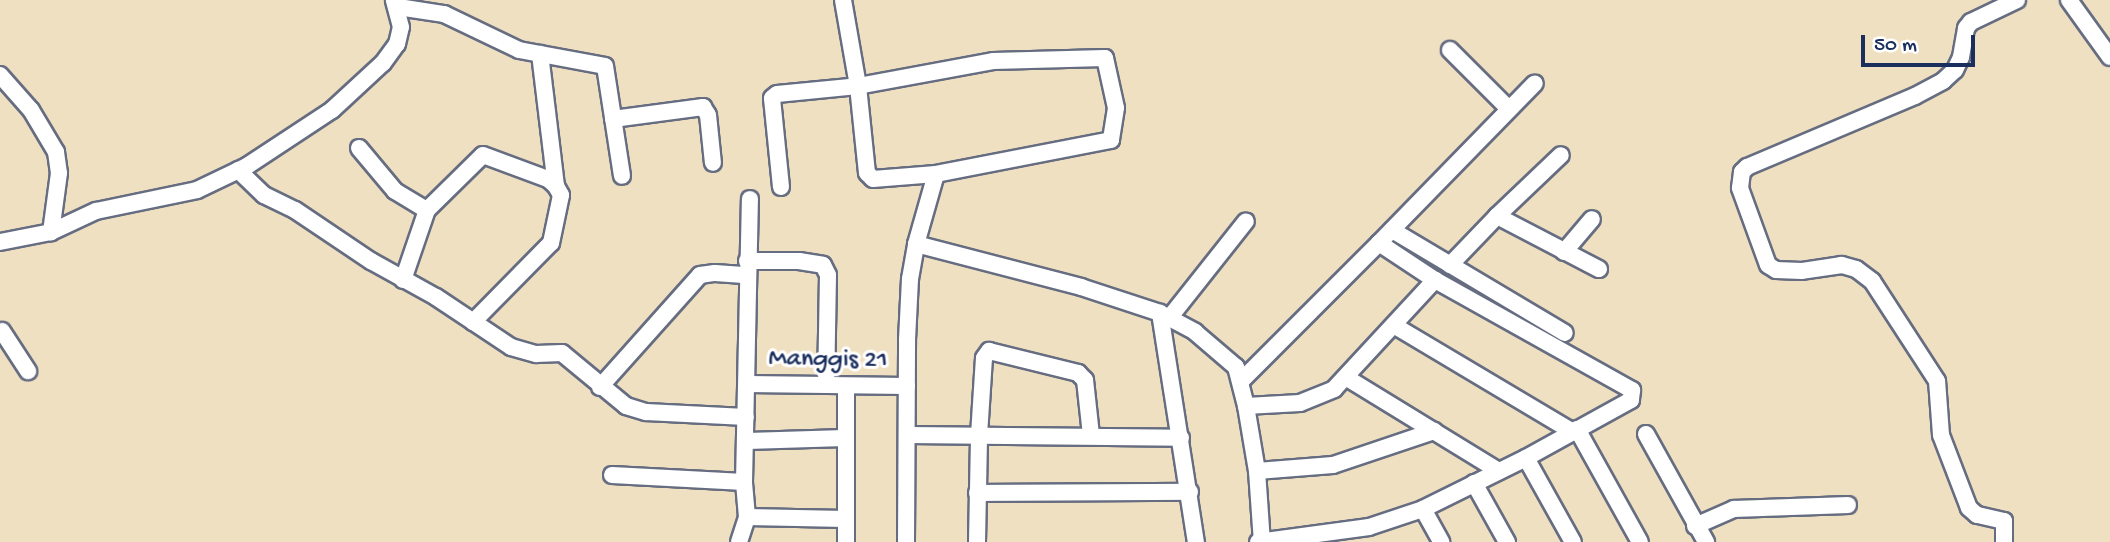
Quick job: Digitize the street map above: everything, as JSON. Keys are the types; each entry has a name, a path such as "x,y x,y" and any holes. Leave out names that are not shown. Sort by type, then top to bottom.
{"street":[{"path":"781,187 772,98 777,94 858,86 993,61 1105,58 1116,107 1111,140 936,174 873,178 867,173 858,86 842,0"},
{"path":"2004,542 2004,521 1977,515 1969,508 1941,435 1937,381 1872,281 1856,269 1842,265 1802,271 1776,270 1768,265 1741,188 1742,172 1747,167 1915,96 1942,81 1955,70 1961,57 1966,28 1971,22 2017,0"},
{"path":"2069,0 2110,57"},
{"path":"0,242 51,232 96,211 197,190 238,170 332,110 383,63 397,44 401,27 396,3 444,14 519,50 605,66 622,176"},
{"path":"1450,50 1509,109"},
{"path":"540,54 556,186"},
{"path":"0,75 31,110 56,152 59,173 51,232"},
{"path":"1241,381 1535,83"},
{"path":"613,119 703,107 708,115 713,163"},
{"path":"359,148 395,191 427,211"},
{"path":"403,280 427,211 483,155 548,179 561,195 551,243 473,322"},
{"path":"1450,265 1561,155"},
{"path":"238,170 264,195 295,210 511,347 536,354 562,353 626,406 646,412 746,417"},
{"path":"906,542 910,279 916,244 936,174"},
{"path":"739,542 747,517 744,482 747,441 747,268 750,200"},
{"path":"1497,216 1599,269"},
{"path":"1564,252 1592,219"},
{"path":"1196,542 1165,315 1246,221"},
{"path":"1392,230 1565,333"},
{"path":"916,244 1082,287 1165,315 1222,353 1236,367 1241,381 1257,471 1260,542 1373,535 1526,458 1631,400 1632,390 1436,280 1379,243"},
{"path":"600,387 700,275 799,261 823,265 828,275 826,385"},
{"path":"1246,406 1300,403 1320,396 1347,378 1436,280"},
{"path":"1,326 28,371"},
{"path":"1395,326 1575,431 1640,542"},
{"path":"977,542 979,435 984,358 989,351 1078,373 1084,380 1091,435"},
{"path":"1347,378 1499,471"},
{"name":"Manggis 21","path":"747,384 907,386"},
{"path":"845,542 846,386"},
{"path":"1257,471 1333,465 1434,431"},
{"path":"1646,434 1700,537 1734,509 1848,505"},
{"path":"908,435 1181,438"},
{"path":"747,441 845,438"},
{"path":"1526,458 1573,542"},
{"path":"612,475 744,482"},
{"path":"1474,484 1507,542"},
{"path":"977,493 1191,492"},
{"path":"1423,509 1441,542"},
{"path":"747,517 846,519"}]}
